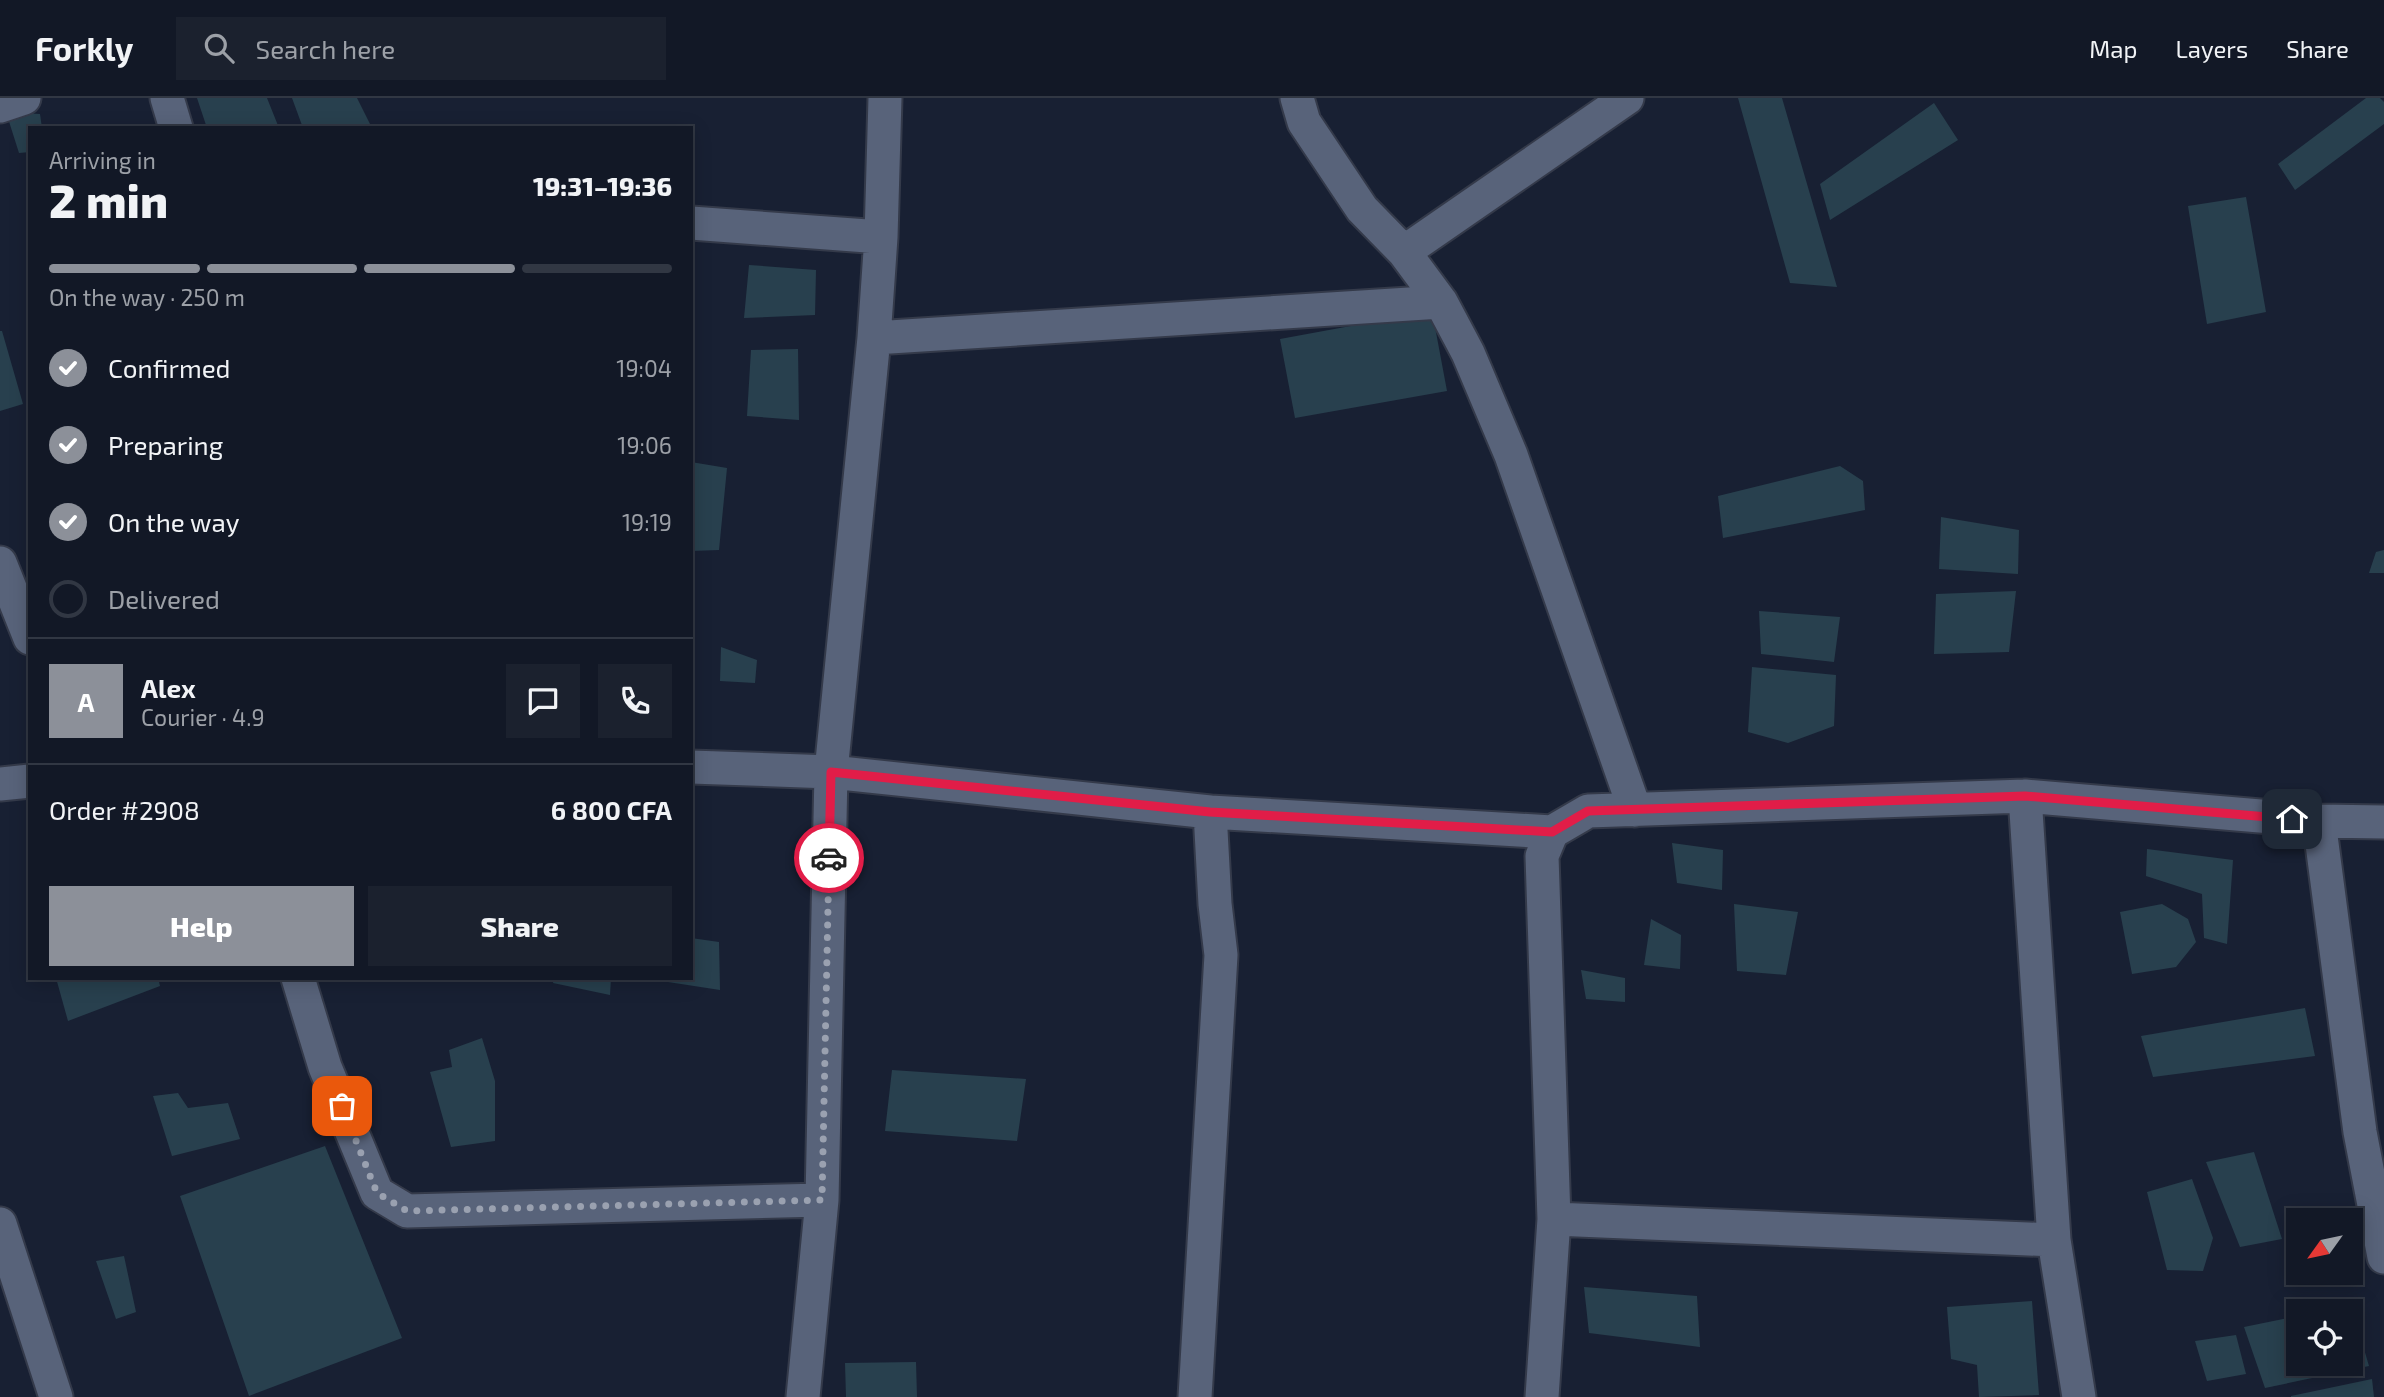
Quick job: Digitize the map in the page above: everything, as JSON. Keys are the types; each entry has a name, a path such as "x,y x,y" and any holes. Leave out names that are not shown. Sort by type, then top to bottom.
{"street":[{"path":"0,106 24,98"},
{"path":"167,98 175,126"},
{"path":"803,1397 822,1200 831,772 874,338 881,237 885,98"},
{"path":"1297,98 1304,122 1362,209 1404,252 1441,302 1468,353 1511,455 1635,810"},
{"path":"1404,252 1627,98"},
{"path":"693,223 881,237"},
{"path":"874,338 1441,302"},
{"path":"0,563 28,633"},
{"path":"693,767 831,772 1210,812 1552,832 1588,811 2025,796 2319,821 2384,822"},
{"path":"0,784 28,781"},
{"path":"2025,796 2054,1240 2079,1397"},
{"path":"1195,1397 1222,955 1215,904 1210,812"},
{"path":"2319,821 2360,1132 2384,1257"},
{"path":"1542,1397 1554,1219 1542,856 1552,832"},
{"path":"299,980 325,1068 377,1193 407,1211 822,1200"},
{"path":"1554,1219 2054,1240"},
{"path":"0,1224 56,1397"}],"building":[{"path":"197,98 267,98 278,126 206,126"},
{"path":"292,98 357,98 371,126 302,126"},
{"path":"1738,98 1782,98 1837,287 1790,283"},
{"path":"2366,98 2380,98 2384,102 2384,124 2295,190 2278,164"},
{"path":"1934,103 1958,140 1830,220 1820,184"},
{"path":"6,112 40,114 42,126 28,126 28,152 19,153"},
{"path":"2246,197 2266,312 2207,324 2188,206"},
{"path":"749,265 816,270 815,315 744,318"},
{"path":"1432,311 1447,391 1295,418 1280,339"},
{"path":"0,331 23,404 0,411"},
{"path":"798,349 799,420 747,416 751,350"},
{"path":"693,462 727,468 719,550 693,551"},
{"path":"1840,466 1863,481 1865,510 1723,538 1718,496"},
{"path":"1941,517 2019,530 2018,574 1939,569"},
{"path":"2384,550 2384,573 2369,573 2376,552"},
{"path":"2016,591 2009,652 1934,654 1936,594"},
{"path":"1759,611 1840,617 1834,662 1761,654"},
{"path":"721,647 757,660 755,683 720,681"},
{"path":"1752,667 1836,675 1834,726 1788,743 1748,732"},
{"path":"1672,843 1723,850 1722,890 1677,883"},
{"path":"2147,849 2233,860 2227,944 2204,938 2202,894 2146,876"},
{"path":"1734,904 1798,912 1786,975 1737,971"},
{"path":"2162,904 2188,919 2196,942 2176,967 2132,974 2120,912"},
{"path":"1651,919 1681,935 1680,969 1644,965"},
{"path":"693,938 719,942 720,990 668,982 693,980"},
{"path":"1581,970 1625,978 1625,1002 1586,999"},
{"path":"57,980 158,980 160,986 68,1021"},
{"path":"554,980 611,980 610,995 553,983"},
{"path":"2305,1008 2315,1056 2153,1077 2141,1036"},
{"path":"482,1038 495,1081 495,1141 451,1147 430,1072 452,1067 449,1050"},
{"path":"892,1070 1026,1079 1017,1141 885,1131"},
{"path":"178,1093 188,1108 228,1103 240,1139 172,1156 153,1096"},
{"path":"325,1146 402,1338 249,1396 180,1196"},
{"path":"2254,1152 2282,1239 2240,1247 2206,1162"},
{"path":"2192,1179 2213,1238 2203,1271 2167,1270 2147,1192"},
{"path":"124,1256 136,1312 116,1319 96,1261"},
{"path":"1584,1287 1697,1296 1700,1347 1589,1333"},
{"path":"2032,1301 2039,1395 1979,1397 1977,1365 1951,1359 1947,1307"},
{"path":"2286,1318 2286,1376 2322,1376 2265,1388 2244,1327"},
{"path":"2236,1335 2246,1374 2207,1381 2195,1341"},
{"path":"2363,1346 2369,1366 2363,1367"},
{"path":"916,1362 917,1397 846,1397 845,1363"},
{"path":"2372,1379 2374,1397 2291,1397 2291,1396"}],"way so far":[{"path":"342,1106 377,1193 407,1211 822,1200 829,858"}],"route":[{"path":"829,858 831,772 1210,812 1552,832 1588,811 2025,796 2292,819"}]}
